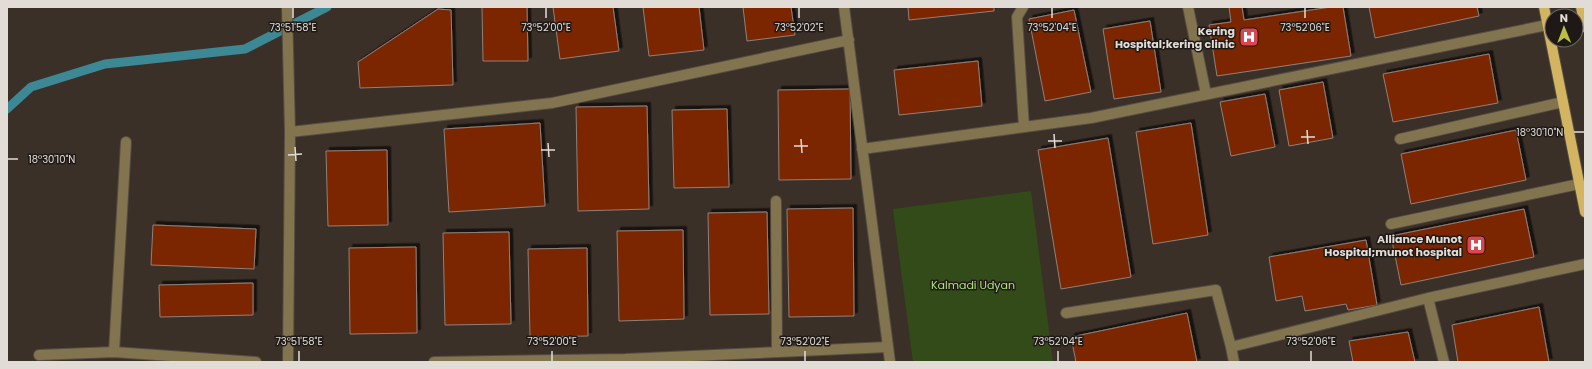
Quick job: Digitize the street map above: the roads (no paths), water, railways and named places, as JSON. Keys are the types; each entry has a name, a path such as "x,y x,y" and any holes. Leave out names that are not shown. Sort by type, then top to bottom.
{"main road":[{"path":"1581,7 1585,27"},
{"path":"1552,48 1585,212"}],"street":[{"path":"287,7 290,132 288,362"},
{"path":"844,7 890,362"},
{"path":"1023,7 1017,17 1024,127"},
{"path":"1188,7 1206,94"},
{"path":"862,149 1091,118 1544,26"},
{"path":"290,132 552,103 849,40"},
{"path":"1400,139 1563,102"},
{"path":"114,352 126,142"},
{"path":"1391,224 1579,184"},
{"path":"776,201 777,352"},
{"path":"1231,347 1428,298 1585,264"},
{"path":"1066,313 1216,290 1234,362"},
{"path":"1428,298 1444,362"},
{"path":"434,362 625,359 888,346"},
{"path":"39,355 114,352 256,362"}],"waterway":[{"path":"7,109 31,87 105,64 245,49 327,7"}],"place":[{"name":"Kering Hospital;kering clinic","path":"1249,37"},
{"name":"Alliance Munot Hospital;munot hospital","path":"1476,245"}],"park label":[{"name":"Kalmadi Udyan","path":"973,285"}]}
